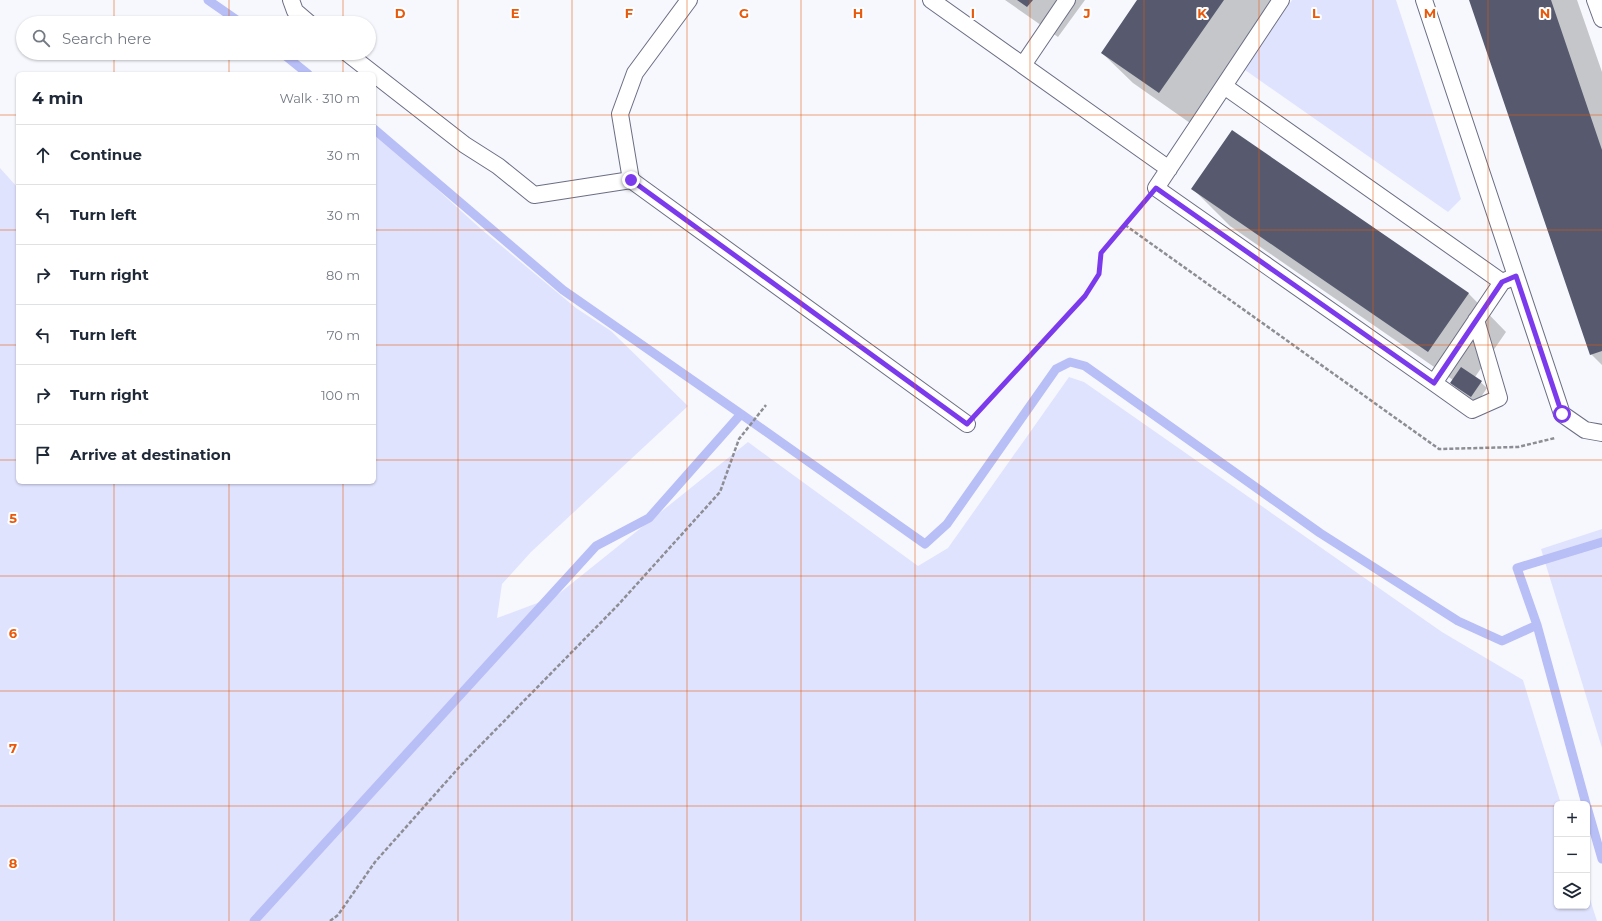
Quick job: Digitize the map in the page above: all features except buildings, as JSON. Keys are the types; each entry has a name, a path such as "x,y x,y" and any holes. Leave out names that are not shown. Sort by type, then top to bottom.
{"lane":[{"path":"291,0 294,11 300,16"},
{"path":"690,0 636,73 620,114 631,180 967,424"},
{"path":"931,0 1169,169"},
{"path":"1023,65 1067,0"},
{"path":"1281,0 1156,188 1472,410 1500,398 1476,320"},
{"path":"1424,0 1509,279 1562,414 1585,430 1602,433"},
{"path":"1595,0 1602,19"},
{"path":"356,60 371,72"},
{"path":"376,76 465,145 498,166 534,195 631,180"},
{"path":"1224,86 1509,279"},
{"path":"1434,383 1476,320 1509,279"}],"path":[{"path":"967,424 1085,296 1099,274 1101,253 1156,188"},
{"path":"1124,225 1439,450 1518,447 1585,430"},
{"path":"330,921 338,915 375,862 462,764 618,605 720,492 739,439 766,405"}],"shaded area":[{"path":"1292,0 1396,0 1461,199 1448,212 1245,70"},
{"path":"376,136 383,140 481,229 576,308 611,331 688,406 531,552 502,584 497,618 556,596 748,442 918,566 948,548 1069,377 1084,382 1442,632 1523,680 1560,801 1554,801 1554,909 1590,909 1590,899 1597,921 0,921 0,168 16,186 16,484 376,484"},
{"path":"1602,529 1602,748 1541,549"}],"waterway":[{"path":"208,0 231,16"},
{"path":"291,60 306,72"},
{"path":"376,131 563,290 741,414"},
{"path":"254,921 596,546 649,518 741,414 925,544 947,524 1056,369 1070,362 1085,366 1320,533 1458,621 1502,641 1537,625"},
{"path":"1585,801 1537,625 1517,568 1602,542"},
{"path":"1590,817 1602,859"}],"route":[{"path":"631,180 967,424 1085,296 1099,274 1101,253 1156,188 1434,383 1502,282 1516,276 1562,414"}]}
